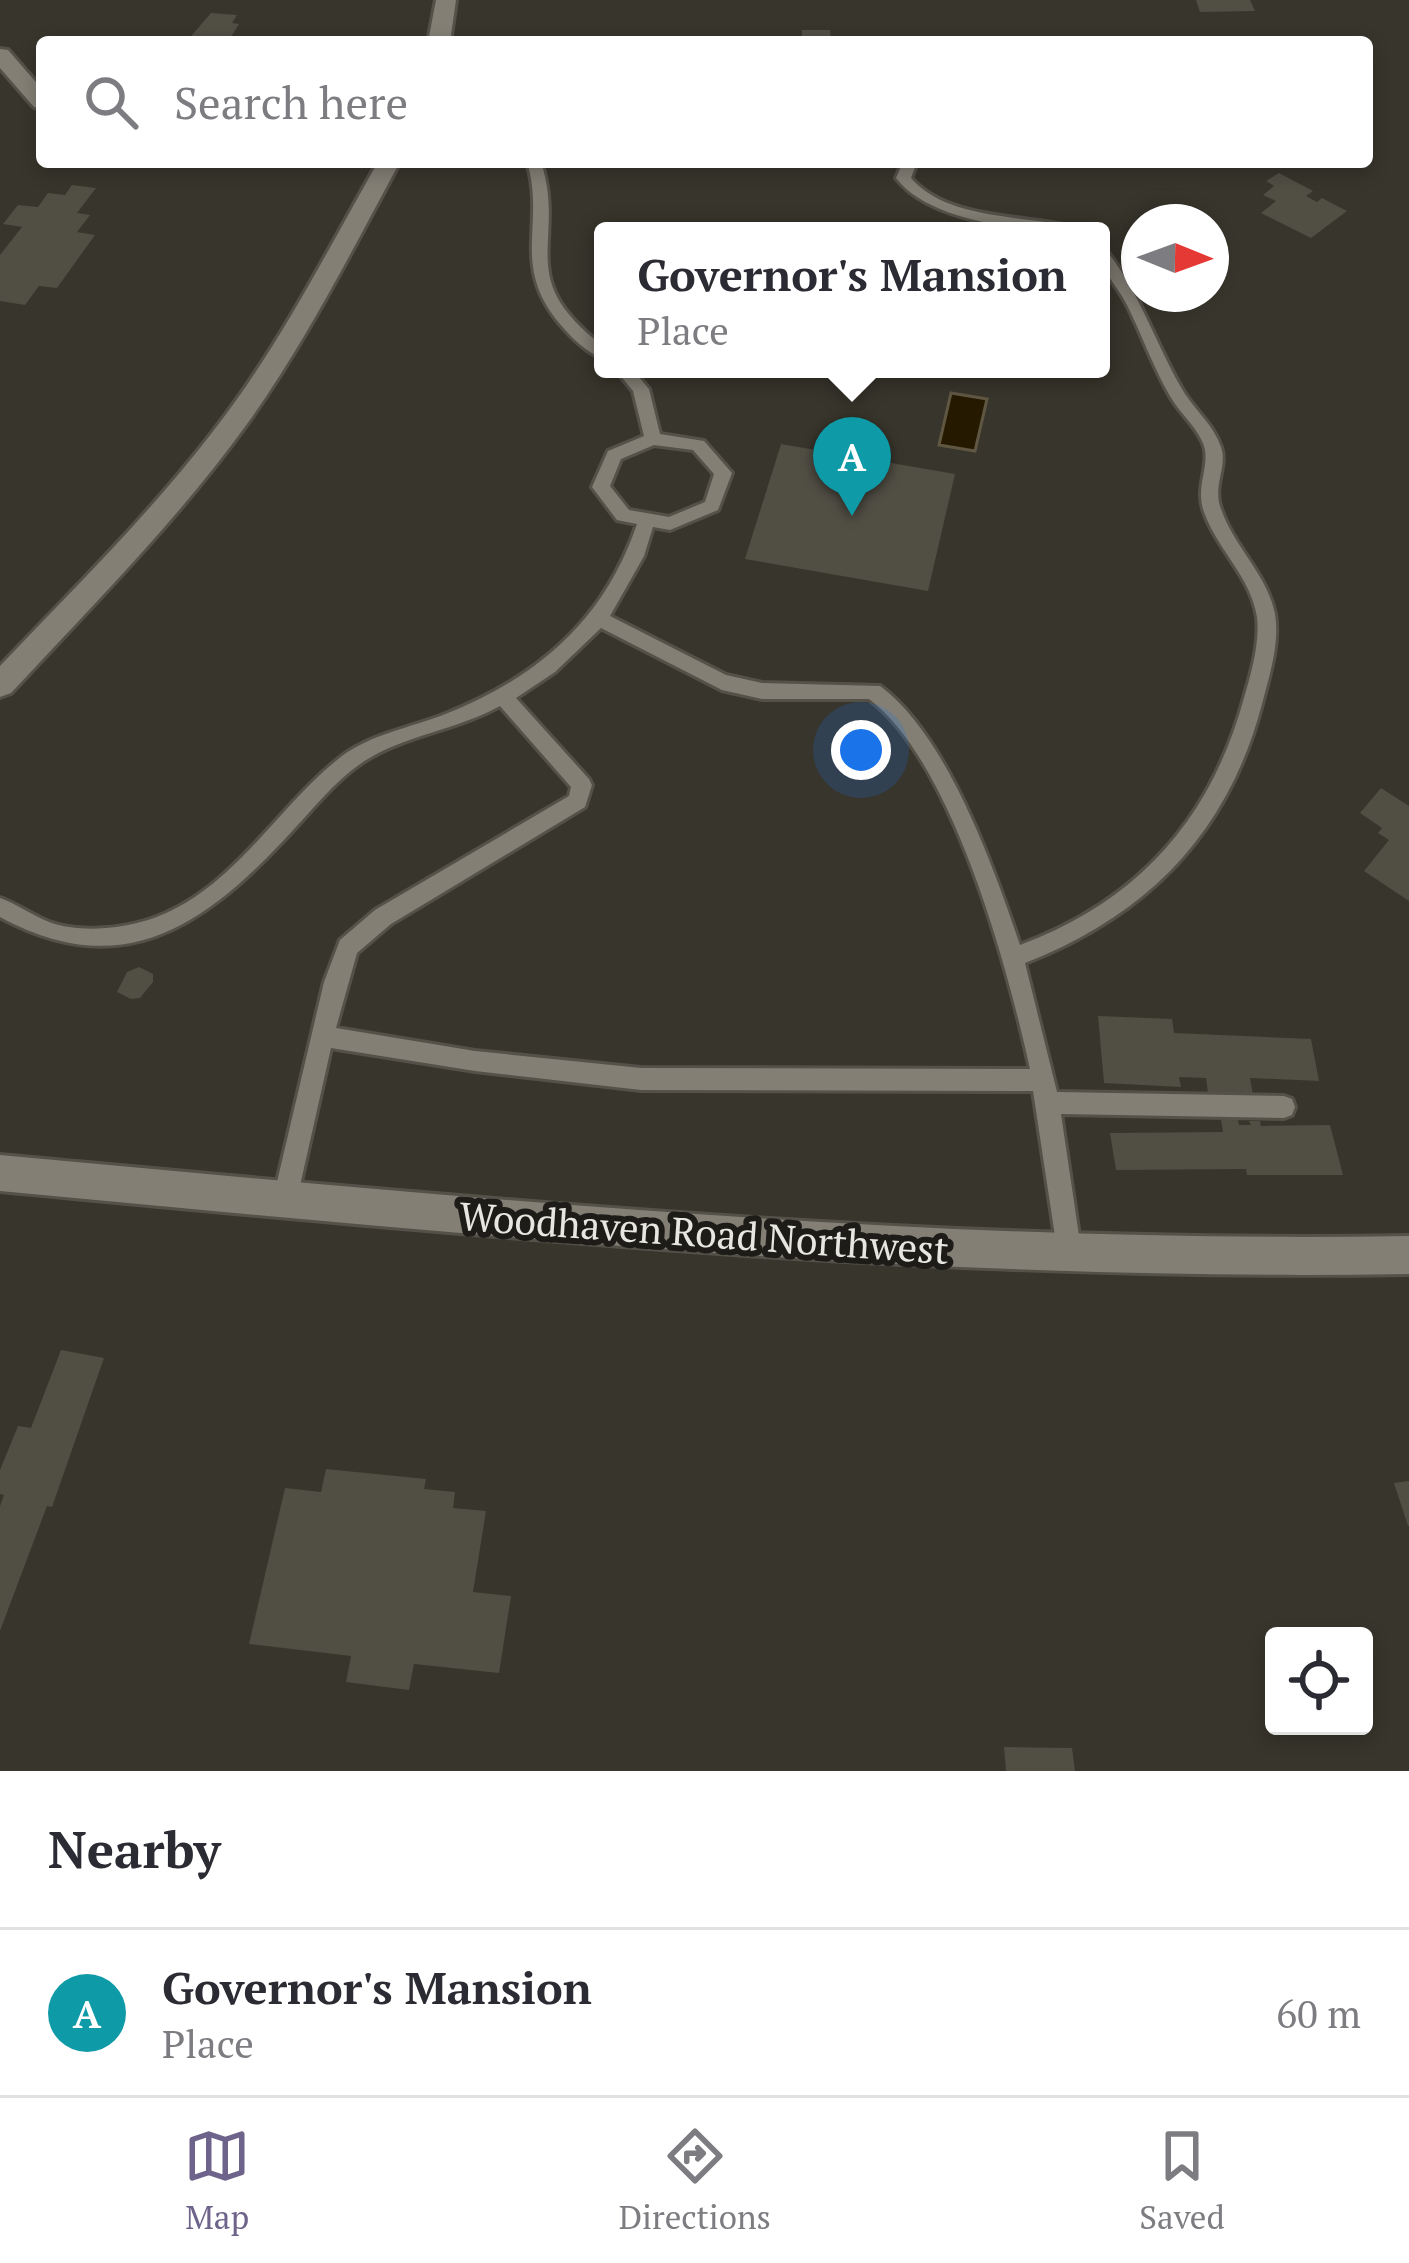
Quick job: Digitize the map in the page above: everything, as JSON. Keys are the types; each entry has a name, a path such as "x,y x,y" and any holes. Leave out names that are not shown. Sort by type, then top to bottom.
{"street":[{"path":"440,36 446,0"},
{"path":"0,55 36,95"},
{"path":"0,685 133,544 241,413 386,168"},
{"name":"Woodhaven Road Northwest","path":"0,1173 763,1241 1070,1257 1409,1255"}],"lane":[{"path":"536,168 542,189 538,255 544,284 574,330 594,347"},
{"path":"908,168 904,178 909,189 929,202 1026,222"},
{"path":"1012,958 1069,937 1149,880 1186,843 1225,786 1246,740 1267,631 1258,592 1209,501 1208,478 1216,458 1209,438 1179,398 1132,299 1110,267"},
{"path":"631,378 641,389 653,439"},
{"path":"653,439 698,446 723,473 712,506 670,524 647,520 623,515 602,487 614,455 653,439"},
{"path":"0,907 68,935 120,935 172,923 219,893 357,756 502,695 561,656 600,619 630,572 647,520"},
{"path":"600,619 722,682 762,691 873,691 888,701 919,743 959,813 1012,958 1045,1091 1070,1257"},
{"path":"285,1198 341,962 360,935 440,881 578,801 582,784 573,770 502,695"},
{"path":"322,1036 476,1061 641,1079 1045,1091 1284,1107"}],"shaded area":[{"path":"951,393 987,399 975,451 939,445"}],"building":[{"path":"1196,0 1250,0 1255,11 1200,12"},
{"path":"211,13 237,15 232,23 239,24 232,36 191,36"},
{"path":"802,30 830,30 830,36 802,36"},
{"path":"1279,173 1313,191 1306,196 1317,202 1322,198 1347,211 1311,238 1261,213 1276,201 1263,195 1274,186 1266,181"},
{"path":"72,185 96,188 77,213 90,215 77,232 95,235 57,288 39,286 25,305 0,301 0,255 22,227 3,224 18,205 38,207 48,193 65,195"},
{"path":"781,444 955,474 928,591 745,559"},
{"path":"1381,788 1409,806 1409,901 1364,871 1389,840 1378,833 1382,828 1360,813"},
{"path":"139,967 153,974 153,982 140,998 117,992 127,972"},
{"path":"1098,1016 1172,1019 1174,1033 1311,1039 1319,1081 1250,1078 1253,1095 1208,1093 1206,1078 1179,1077 1181,1087 1104,1083"},
{"path":"1221,1120 1238,1120 1239,1125 1260,1121 1261,1126 1330,1125 1343,1175 1247,1175 1246,1169 1116,1170 1110,1133 1223,1132"},
{"path":"61,1350 104,1358 52,1507 47,1506 0,1631 0,1506 4,1495 0,1494 0,1470 18,1426 31,1428"},
{"path":"326,1469 426,1479 424,1489 455,1492 453,1508 486,1511 473,1592 511,1596 499,1673 414,1664 409,1690 346,1682 351,1656 249,1644 285,1488 321,1492"},
{"path":"1409,1481 1409,1526 1408,1526 1394,1483"},
{"path":"1004,1747 1072,1748 1075,1771 1006,1771"}],"place":[{"name":"Governor's Mansion","path":"852,516"}]}
